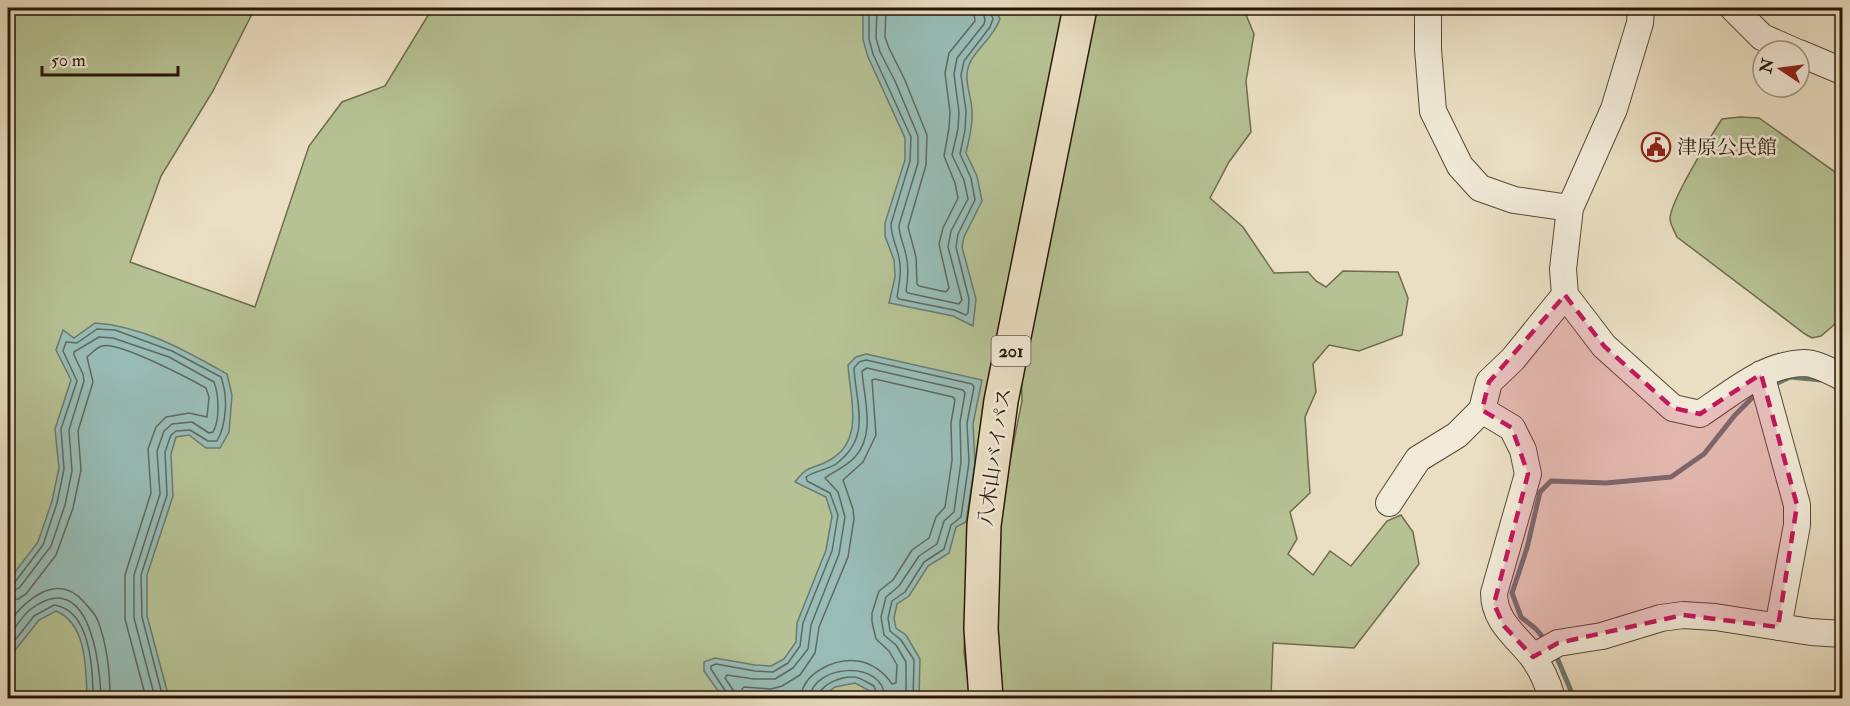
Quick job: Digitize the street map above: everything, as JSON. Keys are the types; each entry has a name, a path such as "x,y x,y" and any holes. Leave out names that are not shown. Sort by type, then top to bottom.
{"highway":[{"name":"八木山バイパス","path":"986,699 981,629 984,525 1001,401 1080,8"}],"street":[{"path":"1428,8 1428,49 1433,111 1460,166 1480,188 1514,200 1570,208"},
{"path":"1641,8 1640,23 1614,109 1570,208 1563,269 1565,295 1604,346 1672,408 1700,414 1803,363 1819,366 1842,377"},
{"path":"1732,8 1767,39"},
{"path":"1811,58 1842,71"},
{"path":"1389,503 1418,459 1457,435 1482,410 1489,382 1513,358 1565,295"},
{"path":"1764,383 1797,505 1797,525 1778,627"},
{"path":"1482,410 1512,428 1524,450 1528,474 1494,593 1494,604 1504,626 1542,652 1552,699"},
{"path":"1542,652 1661,618 1683,615 1842,634"}],"highlighted area":[{"path":"1565,295 1604,346 1673,408 1700,414 1761,374 1797,505 1778,627 1683,615 1558,643 1533,657 1504,626 1494,604 1528,474 1512,428 1482,410 1489,382"}],"green space":[{"path":"8,8 255,8 213,91 161,176 130,262 255,307 309,146 342,102 385,86 430,12 437,8 1069,8 968,548 964,652 970,698 8,698"},
{"path":"1094,8 1246,8 1254,34 1246,81 1251,132 1229,162 1210,198 1243,227 1274,273 1308,272 1326,287 1343,271 1398,272 1408,298 1402,335 1359,351 1329,345 1313,364 1316,392 1305,417 1310,493 1290,512 1297,539 1288,554 1313,575 1330,551 1351,566 1387,521 1401,515 1413,532 1419,564 1354,648 1273,643 1271,698 998,698 997,524 1022,401 1021,362"},
{"path":"1759,118 1842,177 1842,318 1821,336 1812,338 1805,334 1677,237 1671,223 1672,210 1677,198 1722,119"}],"water":[{"path":"863,8 994,8 1000,19 993,33 971,60 967,71 972,117 966,153 977,176 982,201 964,237 962,247 976,299 973,326 953,316 889,303 895,277 894,260 885,236 885,223 905,160 905,138 868,57 863,40"},
{"path":"95,323 147,334 196,357 227,374 232,395 229,432 220,448 206,448 189,435 176,437 171,454 173,496 147,575 147,616 169,698 87,698 83,648 74,626 56,611 39,620 8,659 8,581 38,542 52,501 59,468 55,429 71,380 56,350 63,330 74,338"},
{"path":"866,354 982,380 973,424 975,463 966,522 956,527 949,553 928,566 909,596 897,604 894,618 896,628 906,635 920,659 919,698 872,698 870,691 855,683 835,687 821,698 721,698 704,671 704,662 715,658 771,666 784,659 796,642 797,623 826,550 832,516 826,497 795,482 808,469 830,460 841,452 848,441 853,417 848,365 856,357"}],"waterway":[{"path":"1771,386 1790,377 1822,380"},
{"path":"1546,641 1521,617 1512,593 1527,548 1540,492 1551,481 1606,483 1671,477 1704,454 1735,415 1757,393"},
{"path":"1555,653 1574,698"}],"place":[{"name":"津原公民館","path":"1656,147"}]}
